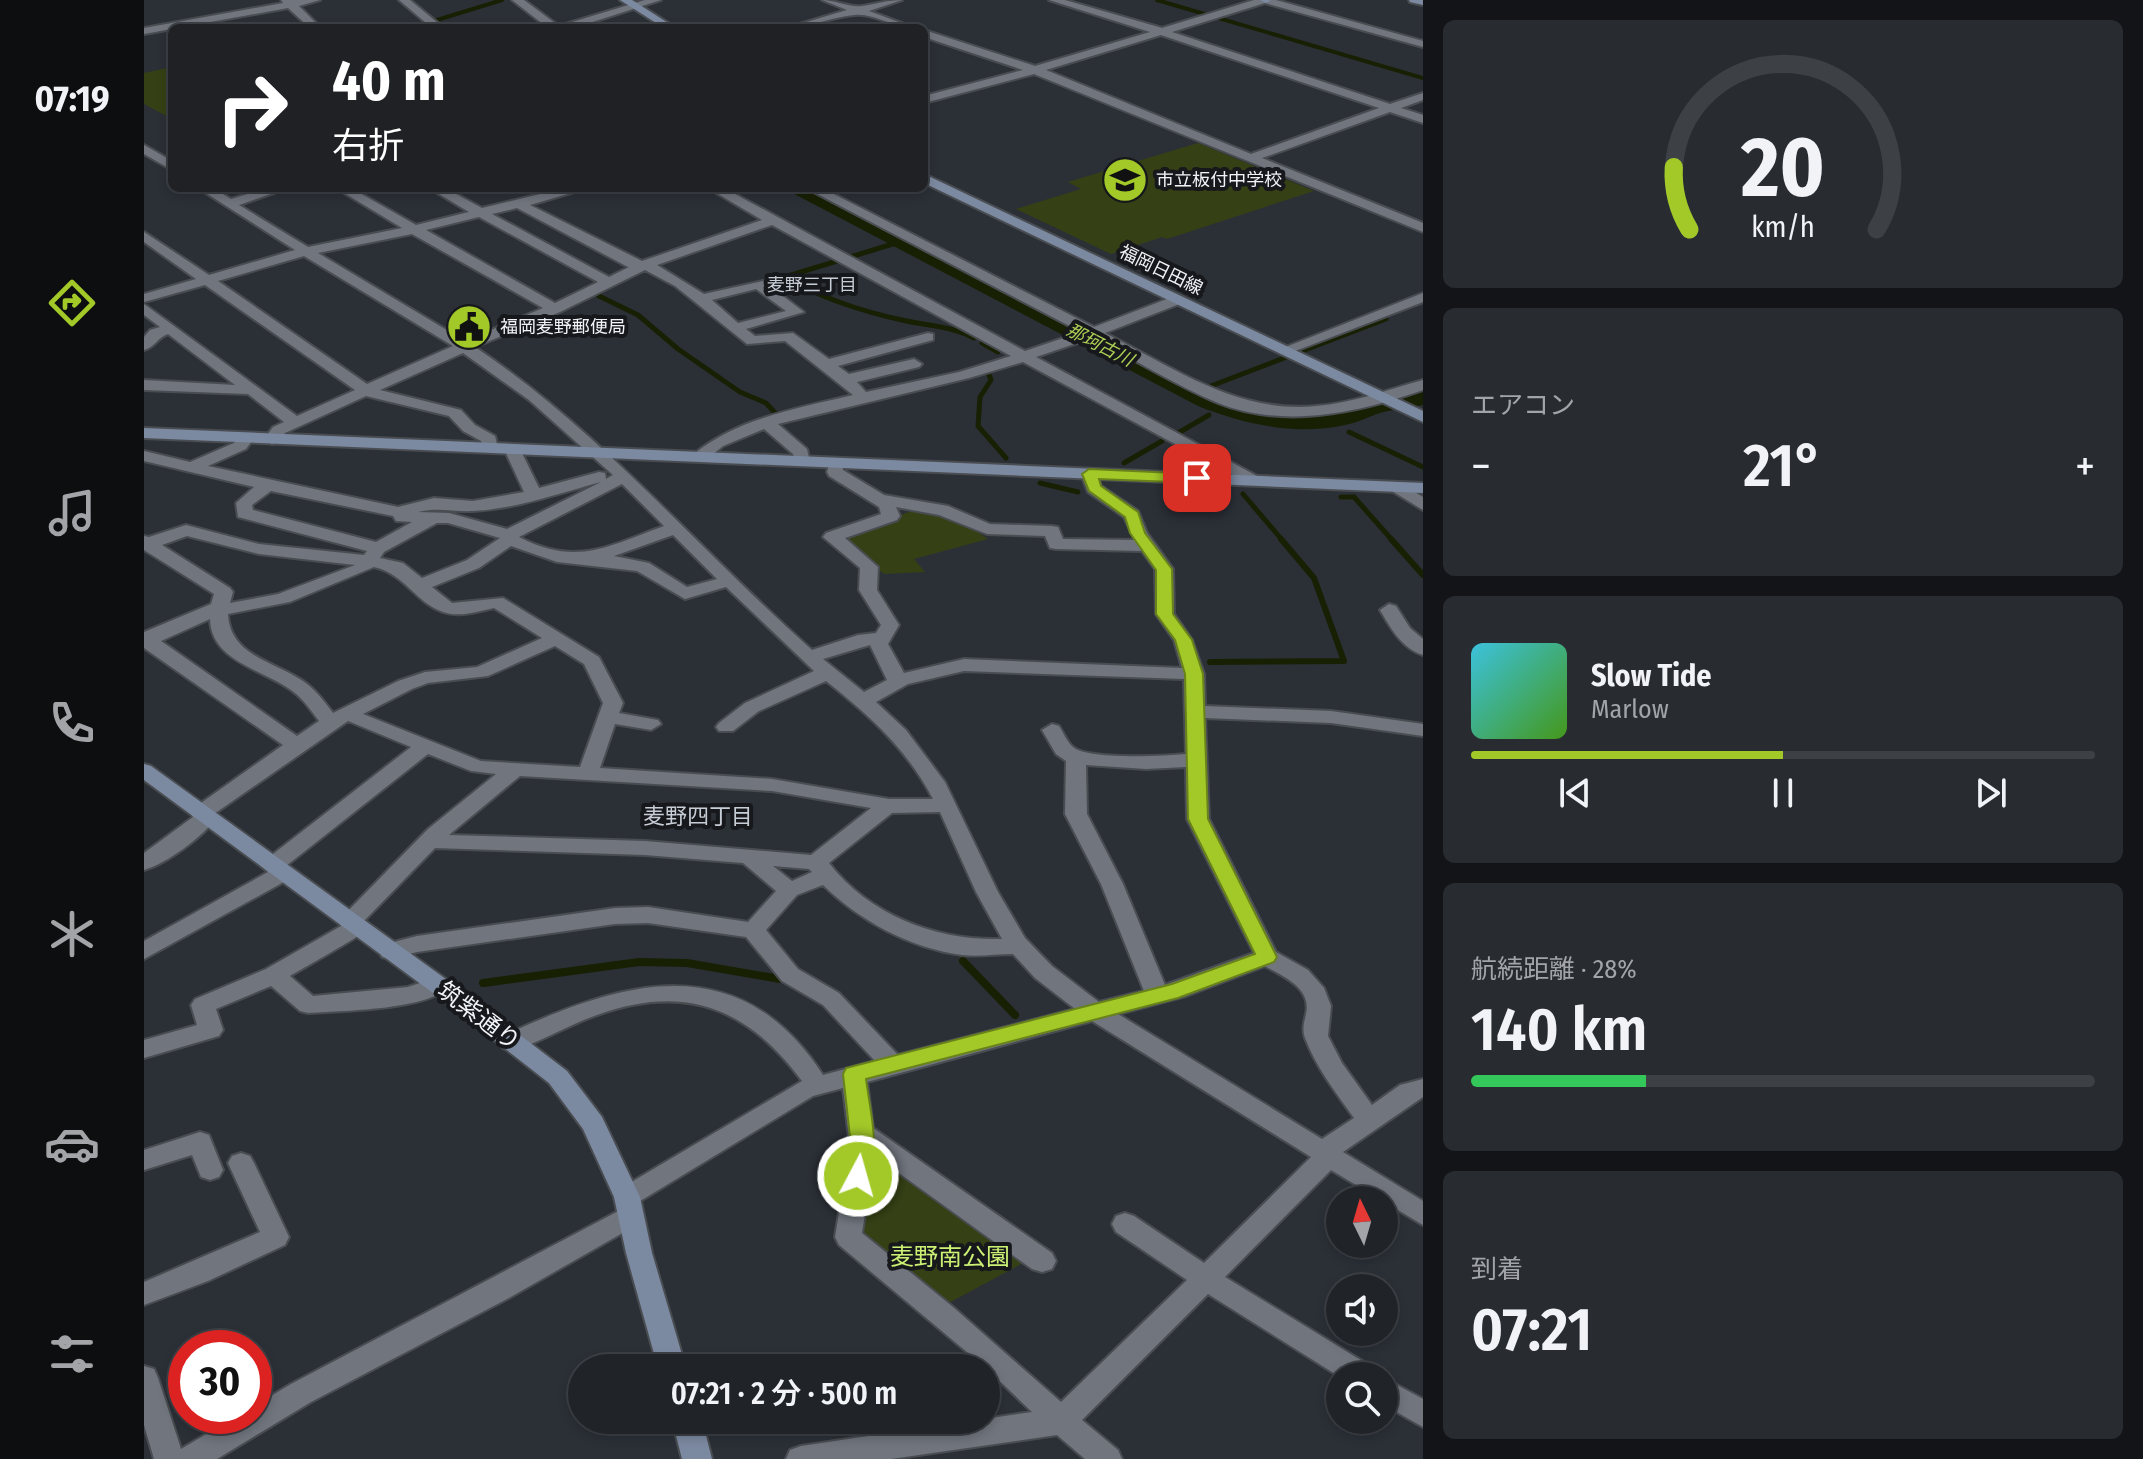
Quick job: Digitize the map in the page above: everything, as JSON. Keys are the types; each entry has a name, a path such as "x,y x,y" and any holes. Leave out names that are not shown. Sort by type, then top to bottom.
{"street":[{"path":"186,24 288,2 315,0"},
{"path":"404,0 434,24"},
{"path":"517,0 550,24"},
{"path":"574,24 630,3 656,0"},
{"path":"827,0 898,24"},
{"path":"806,24 897,0"},
{"path":"1054,0 1160,31 1423,119"},
{"path":"928,99 1265,0 1423,42"},
{"path":"1280,0 1423,42"},
{"path":"1414,0 1423,2"},
{"path":"288,2 312,24"},
{"path":"630,3 664,24"},
{"path":"144,31 168,28"},
{"path":"928,34 1035,70 1423,228"},
{"path":"1251,158 1423,96"},
{"path":"144,149 168,164"},
{"name":"福岡日田線","path":"928,180 1419,414"},
{"path":"210,192 463,348 533,396 601,453 728,581 809,657 864,700 913,749 945,805 999,915 1019,947 1097,1013 1423,1214"},
{"path":"229,204 269,192"},
{"path":"349,192 555,309"},
{"path":"442,192 610,283"},
{"path":"536,192 546,197"},
{"path":"144,298 306,251 415,229 564,192"},
{"path":"722,192 1251,480"},
{"path":"820,192 1223,399 1253,410 1319,412 1401,394 1423,385"},
{"path":"519,204 633,264 647,264 666,272 752,341 788,336 810,357 849,379 862,397"},
{"path":"272,439 279,430 555,309 647,264 774,220"},
{"path":"144,236 368,392 455,413 469,428 489,439 490,448"},
{"path":"699,299 758,284 797,312 735,328"},
{"path":"1285,350 1423,297"},
{"path":"700,457 708,445 768,424 862,397 964,375 1075,340 1177,300"},
{"path":"144,308 296,423"},
{"path":"144,346 155,333 171,328"},
{"path":"825,365 928,337"},
{"path":"193,387 213,360"},
{"path":"849,379 914,364"},
{"path":"144,385 253,390"},
{"path":"768,424 801,452 802,462"},
{"path":"144,433 1423,488"},
{"path":"192,467 240,446 246,438"},
{"path":"512,449 534,495"},
{"path":"144,456 399,512 434,503 473,506 620,474"},
{"path":"836,463 835,472 881,501 891,516 832,537 869,567 865,575 867,590 890,625 879,644 886,663 901,680"},
{"path":"421,585 473,564 509,537 620,474"},
{"path":"1089,474 1094,488 1132,515 1138,533 1164,569 1165,614 1183,640 1194,674 1198,819 1267,957 1300,974 1309,984 1319,1005 1314,1033 1342,1084 1369,1120"},
{"path":"268,485 244,503 244,513 374,555 397,567 447,608 497,602 592,661 613,703 588,772"},
{"path":"1398,487 1423,505"},
{"path":"881,501 890,499 908,506 942,510 987,529 1052,531 1056,544 1149,546"},
{"path":"399,512 402,517 476,523 509,537 539,555 641,565 685,594 728,581"},
{"path":"145,640 218,608 236,609 284,598 365,567 374,555 431,519"},
{"path":"590,558 675,528"},
{"path":"145,543 186,530 259,549 374,555"},
{"path":"145,543 224,592 218,608 223,635 231,650 295,683 339,718 427,745 478,767 772,785 873,801 887,806 945,805"},
{"path":"1389,610 1403,632 1423,649"},
{"path":"144,863 191,832 204,815 296,745 339,718 405,685 425,678 481,672 557,638"},
{"path":"809,657 865,639 880,639"},
{"path":"145,640 296,745"},
{"path":"864,700 901,680 964,665 1194,674"},
{"path":"726,727 752,707 829,672"},
{"path":"1194,712 1331,717 1423,730"},
{"path":"608,717 651,724"},
{"path":"1052,730 1063,750 1076,758 1146,763 1195,760"},
{"path":"144,951 277,870 427,745"},
{"path":"1076,758 1076,814 1112,884 1158,996"},
{"path":"144,1049 211,1030 203,1005 274,975 354,925 429,841 517,768"},
{"name":"筑紫通り","path":"144,770 558,1077 593,1124 629,1206 668,1354"},
{"path":"753,930 789,890 820,869 887,806"},
{"path":"429,841 645,848 748,856 820,869 870,910 922,938 964,947 1019,947"},
{"path":"748,856 789,890"},
{"path":"390,951 417,944 615,916 648,915 753,930 790,975 831,999 893,1065"},
{"path":"191,1459 301,1393 470,1305 629,1206 805,1089 1158,996 1267,957"},
{"path":"274,975 308,1005 411,995 437,985"},
{"path":"512,1042 616,1000 645,995 680,995 729,1003 763,1024 808,1069 817,1085"},
{"path":"854,1074 863,1146 848,1237 943,1315 1107,1459"},
{"path":"801,1459 1062,1421 1206,1279 1325,1154 1409,1092 1423,1088"},
{"path":"861,1132 1042,1261"},
{"path":"144,1160 200,1142 210,1170"},
{"path":"144,1294 276,1237 241,1163"},
{"path":"1125,1224 1206,1279 1339,1362"},
{"path":"144,1378 169,1459"},
{"path":"1398,1399 1423,1414"},
{"path":"691,1434 697,1459"}],"green space":[{"path":"168,68 168,117 144,104 144,73"},
{"path":"1198,143 1314,191 1111,254 1016,209 1081,189 1068,182"},
{"path":"917,509 957,518 988,539 914,559 925,572 884,574 841,540 843,536"},
{"name":"麦野南公園","path":"872,1152 1025,1262 945,1305 859,1233"}],"water":[{"name":"那珂古川","path":"791,192 814,192 1191,387 1311,415 1333,414 1423,387 1423,405 1326,428 1289,429 1251,423 1198,406"}],"waterway":[{"path":"424,24 502,0"},
{"path":"1157,0 1423,78"},
{"path":"896,243 788,276 812,291 842,303 974,338"},
{"path":"599,296 638,315 678,349 740,392 766,403 778,416"},
{"path":"1203,389 1386,319"},
{"path":"982,343 998,352"},
{"path":"988,372 991,380 980,397 978,426 1006,458"},
{"path":"1178,433 1209,415"},
{"path":"1349,432 1423,467"},
{"path":"1124,463 1162,441"},
{"path":"1040,483 1078,492"},
{"path":"1243,494 1283,541"},
{"path":"1341,497 1354,497 1393,541"},
{"path":"1210,662 1344,661 1314,578 1281,539"},
{"path":"1391,539 1423,575"},
{"path":"963,961 1015,1015"},
{"path":"483,983 639,962 687,963 780,979"}],"place":[{"name":"市立板付中学校","path":"1125,180"},
{"name":"福岡麦野郵便局","path":"469,327"}],"district":[{"name":"麦野三丁目","path":"812,285"},
{"name":"麦野四丁目","path":"698,816"}],"route":[{"path":"858,1176 863,1146 854,1074 1097,1013 1178,990 1222,971 1267,957 1198,819 1194,674 1183,640 1165,614 1164,569 1138,533 1132,515 1094,488 1089,474 1197,478"}]}
